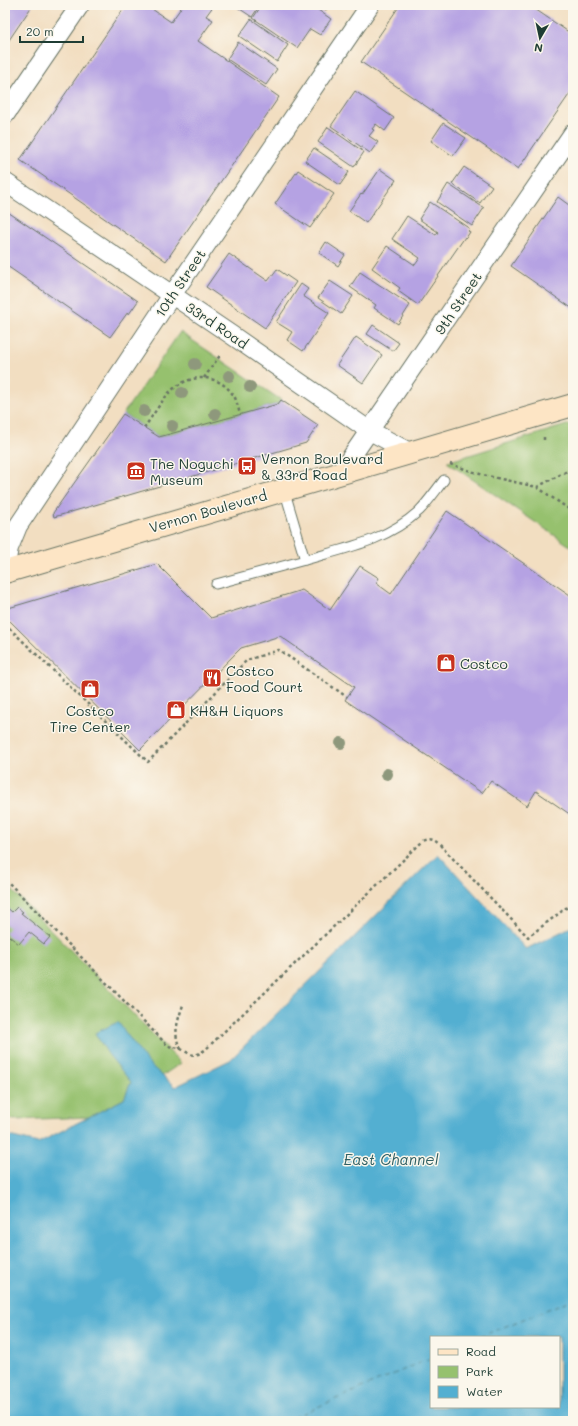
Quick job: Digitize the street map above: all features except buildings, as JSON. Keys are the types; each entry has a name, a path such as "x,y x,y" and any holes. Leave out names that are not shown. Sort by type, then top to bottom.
{"main road":[{"name":"Vernon Boulevard","path":"5,571 573,405"}],"street":[{"path":"5,115 80,5"},
{"name":"10th Street","path":"5,571 9,548 18,526 172,295 370,5"},
{"name":"9th Street","path":"341,472 573,133"},
{"name":"33rd Road","path":"5,182 233,336 370,431 411,453"}],"lane":[{"path":"216,584 370,542 403,524 420,510 444,480"},
{"path":"284,489 305,560"}],"path":[{"path":"204,378 221,354"},
{"path":"144,428 171,391 186,380 200,377 215,380 228,389 235,398 240,414"},
{"path":"462,468 483,476 537,487 573,512"},
{"path":"537,487 573,468"},
{"path":"5,624 148,762 247,660 279,650 347,696"},
{"path":"5,879 168,1046 181,1049 192,1055 200,1054 205,1050 423,841 428,839 434,840 440,845 528,937 566,908 573,905"},
{"path":"181,1049 176,1038 176,1025 183,1006"}],"green space":[{"path":"180,332 281,400 278,404 159,437 123,414"},
{"path":"573,423 573,548 447,462"},
{"path":"5,883 181,1063 162,1076 147,1062 118,1023 95,1033 131,1082 124,1099 89,1117 14,1120 5,1118"}],"water":[{"name":"East Channel","path":"438,854 526,949 573,926 573,1421 5,1421 5,1135 38,1143 124,1099 131,1082 108,1054 95,1033 118,1022 147,1062 175,1087 230,1060"}],"ferry route":[{"path":"481,1336 573,1299"},
{"path":"285,1421 430,1358"}],"place":[{"name":"Vernon Boulevard & 33rd Road","path":"247,466"},
{"name":"The Noguchi Museum","path":"136,471"},
{"name":"Costco","path":"446,663"},
{"name":"Costco Food Court","path":"212,678"},
{"name":"Costco Tire Center","path":"90,689"},
{"name":"KH&H Liquors","path":"176,710"}]}
